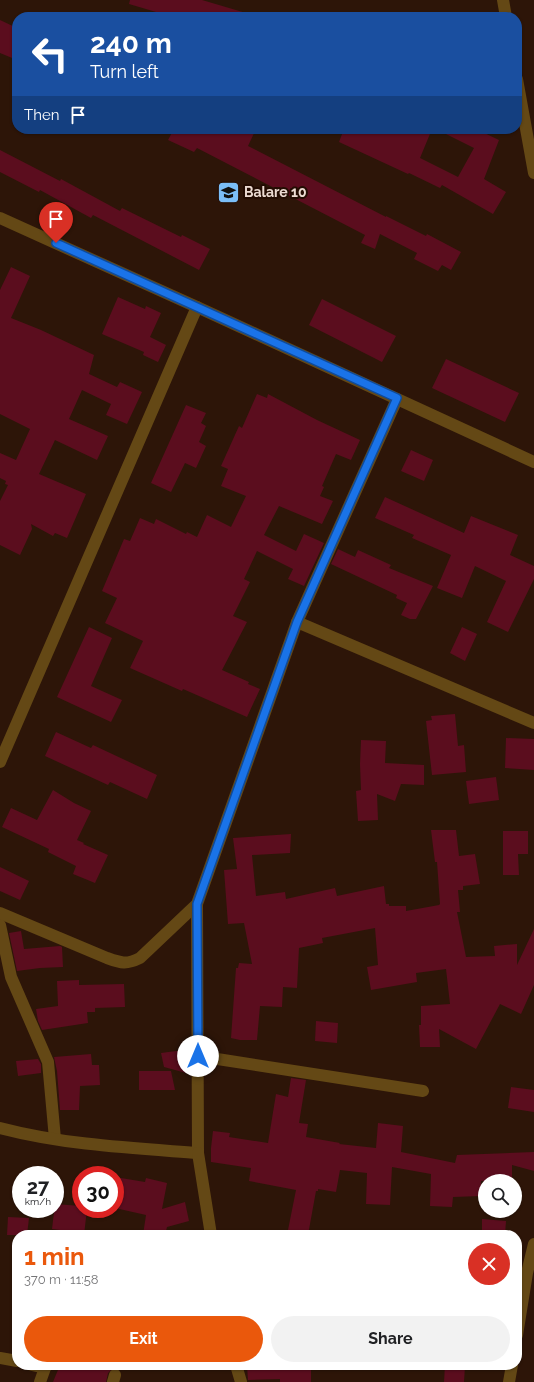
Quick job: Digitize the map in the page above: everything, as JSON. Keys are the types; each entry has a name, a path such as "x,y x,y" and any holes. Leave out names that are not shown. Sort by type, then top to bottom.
{"street":[{"path":"503,0 505,12"},
{"path":"522,107 534,173"},
{"path":"0,218 397,398 534,462"},
{"path":"0,762 197,307"},
{"path":"209,1230 198,1153 197,904 297,622 397,398"},
{"path":"297,622 534,723"},
{"path":"0,913 107,958 121,963 130,963 140,958 197,904"},
{"path":"0,925 11,977 48,1062 55,1139"},
{"path":"198,1056 423,1091"},
{"path":"0,1128 25,1134 103,1146 198,1153"},
{"path":"522,1273 534,1247"},
{"path":"0,1358 12,1361"},
{"path":"40,1382 44,1370"},
{"path":"237,1370 241,1382"},
{"path":"509,1382 511,1370"}],"building":[{"path":"130,0 202,0 243,12 156,12 129,4"},
{"path":"0,20 12,26 12,58 0,53"},
{"path":"171,134 254,134 248,146 386,217 426,236 427,234 461,252 451,270 442,265 438,271 414,259 417,253 380,234 375,249 361,243 365,235 197,148 194,152 168,140"},
{"path":"342,134 430,134 420,158 458,177 474,148 446,134 486,134 499,140 484,179 506,192 493,214 442,185 440,188 339,142"},
{"path":"0,150 60,181 61,179 120,211 122,208 181,237 182,235 210,249 199,270 93,215 91,218 40,190 39,192 0,172"},
{"path":"11,267 30,276 11,318 41,330 94,355 89,374 117,387 120,382 142,392 127,424 106,415 111,404 82,390 69,419 108,436 97,460 55,440 39,474 86,494 67,538 55,533 53,536 31,524 32,529 20,555 0,545 0,501 8,485 5,484 6,481 0,478 0,453 16,460 30,429 0,414 0,290"},
{"path":"118,297 145,309 146,306 161,313 150,337 166,345 158,362 143,355 144,352 102,334"},
{"path":"322,299 396,336 382,362 309,325"},
{"path":"446,359 519,393 505,422 432,388"},
{"path":"257,394 267,398 268,394 317,420 360,440 351,460 336,454 322,486 324,487 320,496 333,501 322,524 279,506 264,535 296,551 304,534 324,543 304,586 288,579 293,569 257,551 244,579 250,582 233,616 247,622 222,670 249,682 248,684 260,689 247,717 130,668 143,641 105,623 117,598 102,591 124,539 130,541 140,518 154,524 156,519 186,534 187,532 197,537 207,515 231,527 246,496 221,486 228,469 221,466 239,426 242,428"},
{"path":"186,405 206,413 201,423 206,426 199,442 206,446 196,468 185,463 171,492 151,483"},
{"path":"411,450 433,460 424,481 401,471"},
{"path":"385,497 464,533 471,516 518,535 510,555 534,566 534,579 508,632 487,622 506,581 475,566 462,598 437,588 451,555 412,538 414,535 375,518"},
{"path":"338,549 355,557 358,550 391,565 389,568 433,586 416,619 410,619 401,615 407,603 396,598 397,595 331,564"},
{"path":"89,627 112,638 91,686 122,700 111,722 57,697"},
{"path":"462,627 477,634 465,661 450,653"},
{"path":"455,714 458,746 464,745 466,772 432,775 426,721 432,720 431,716"},
{"path":"56,732 91,748 93,745 157,775 147,799 110,782 108,785 45,756"},
{"path":"506,738 534,739 534,770 505,768"},
{"path":"361,740 386,741 385,763 424,765 424,785 401,784 395,801 377,794 378,820 358,821 356,791 361,790"},
{"path":"496,777 499,800 469,804 466,781"},
{"path":"53,790 74,803 91,811 77,840 108,855 95,883 73,874 76,866 48,852 49,849 2,827 11,808 37,820"},
{"path":"431,830 456,830 459,856 475,854 480,884 463,886 463,890 458,890 460,912 457,912 466,957 495,956 494,946 517,944 517,965 534,929 534,985 521,1014 500,1004 476,1049 439,1029 440,1047 420,1047 419,1025 421,1025 421,1006 450,1004 446,969 416,973 417,982 371,990 367,967 378,965 375,928 322,938 323,943 299,948 297,988 283,987 282,1007 260,1006 257,1040 240,1040 231,1038 236,968 238,968 239,963 252,964 244,923 228,924 224,870 237,869 233,838 291,834 290,853 252,855 256,896 285,892 286,899 335,888 337,896 384,886 386,904 389,904 389,906 406,906 406,911 440,904 437,862 435,862"},
{"path":"503,831 528,831 528,854 518,854 519,875 503,875"},
{"path":"0,867 29,881 20,900 0,891"},
{"path":"21,931 24,949 62,947 63,967 17,971 9,933"},
{"path":"79,980 79,985 124,984 125,1007 95,1008 95,1012 87,1012 88,1023 42,1030 38,1021 36,1009 58,1006 57,981"},
{"path":"316,1021 338,1023 337,1043 315,1041"},
{"path":"184,1050 186,1073 164,1067 161,1053"},
{"path":"91,1054 92,1065 99,1065 100,1085 80,1086 79,1110 60,1110 57,1071 54,1057"},
{"path":"38,1059 41,1064 41,1073 18,1076 16,1061"},
{"path":"139,1071 171,1071 175,1090 139,1090"},
{"path":"291,1078 306,1080 299,1123 308,1124 306,1137 340,1143 339,1144 376,1148 378,1123 403,1126 401,1152 455,1163 457,1155 534,1152 534,1171 512,1165 512,1174 478,1174 478,1196 453,1197 452,1207 430,1206 431,1174 392,1167 390,1205 366,1204 367,1173 340,1170 336,1192 318,1189 318,1191 316,1191 309,1230 288,1230 296,1190 249,1181 251,1168 211,1162 213,1131 230,1133 229,1137 268,1143 276,1094 288,1097"},
{"path":"511,1087 534,1090 534,1112 508,1108"},
{"path":"124,1178 145,1182 146,1178 167,1183 162,1209 185,1202 189,1221 167,1227 166,1230 144,1230 146,1215 124,1210"},
{"path":"64,1205 72,1205 72,1218 86,1218 85,1230 52,1229 53,1218 64,1218"},
{"path":"8,1217 29,1218 28,1230 12,1230 12,1235 7,1235"},
{"path":"482,1219 506,1221 505,1230 482,1230"},
{"path":"58,1370 111,1370 108,1373 106,1382 53,1382"},
{"path":"247,1370 311,1370 311,1382 280,1382 280,1379 248,1380"},
{"path":"445,1370 465,1370 464,1382 444,1382"}],"place":[{"name":"Balare 10","path":"228,192"}],"route":[{"path":"56,243 397,398 297,622 197,904 198,1056"}]}
